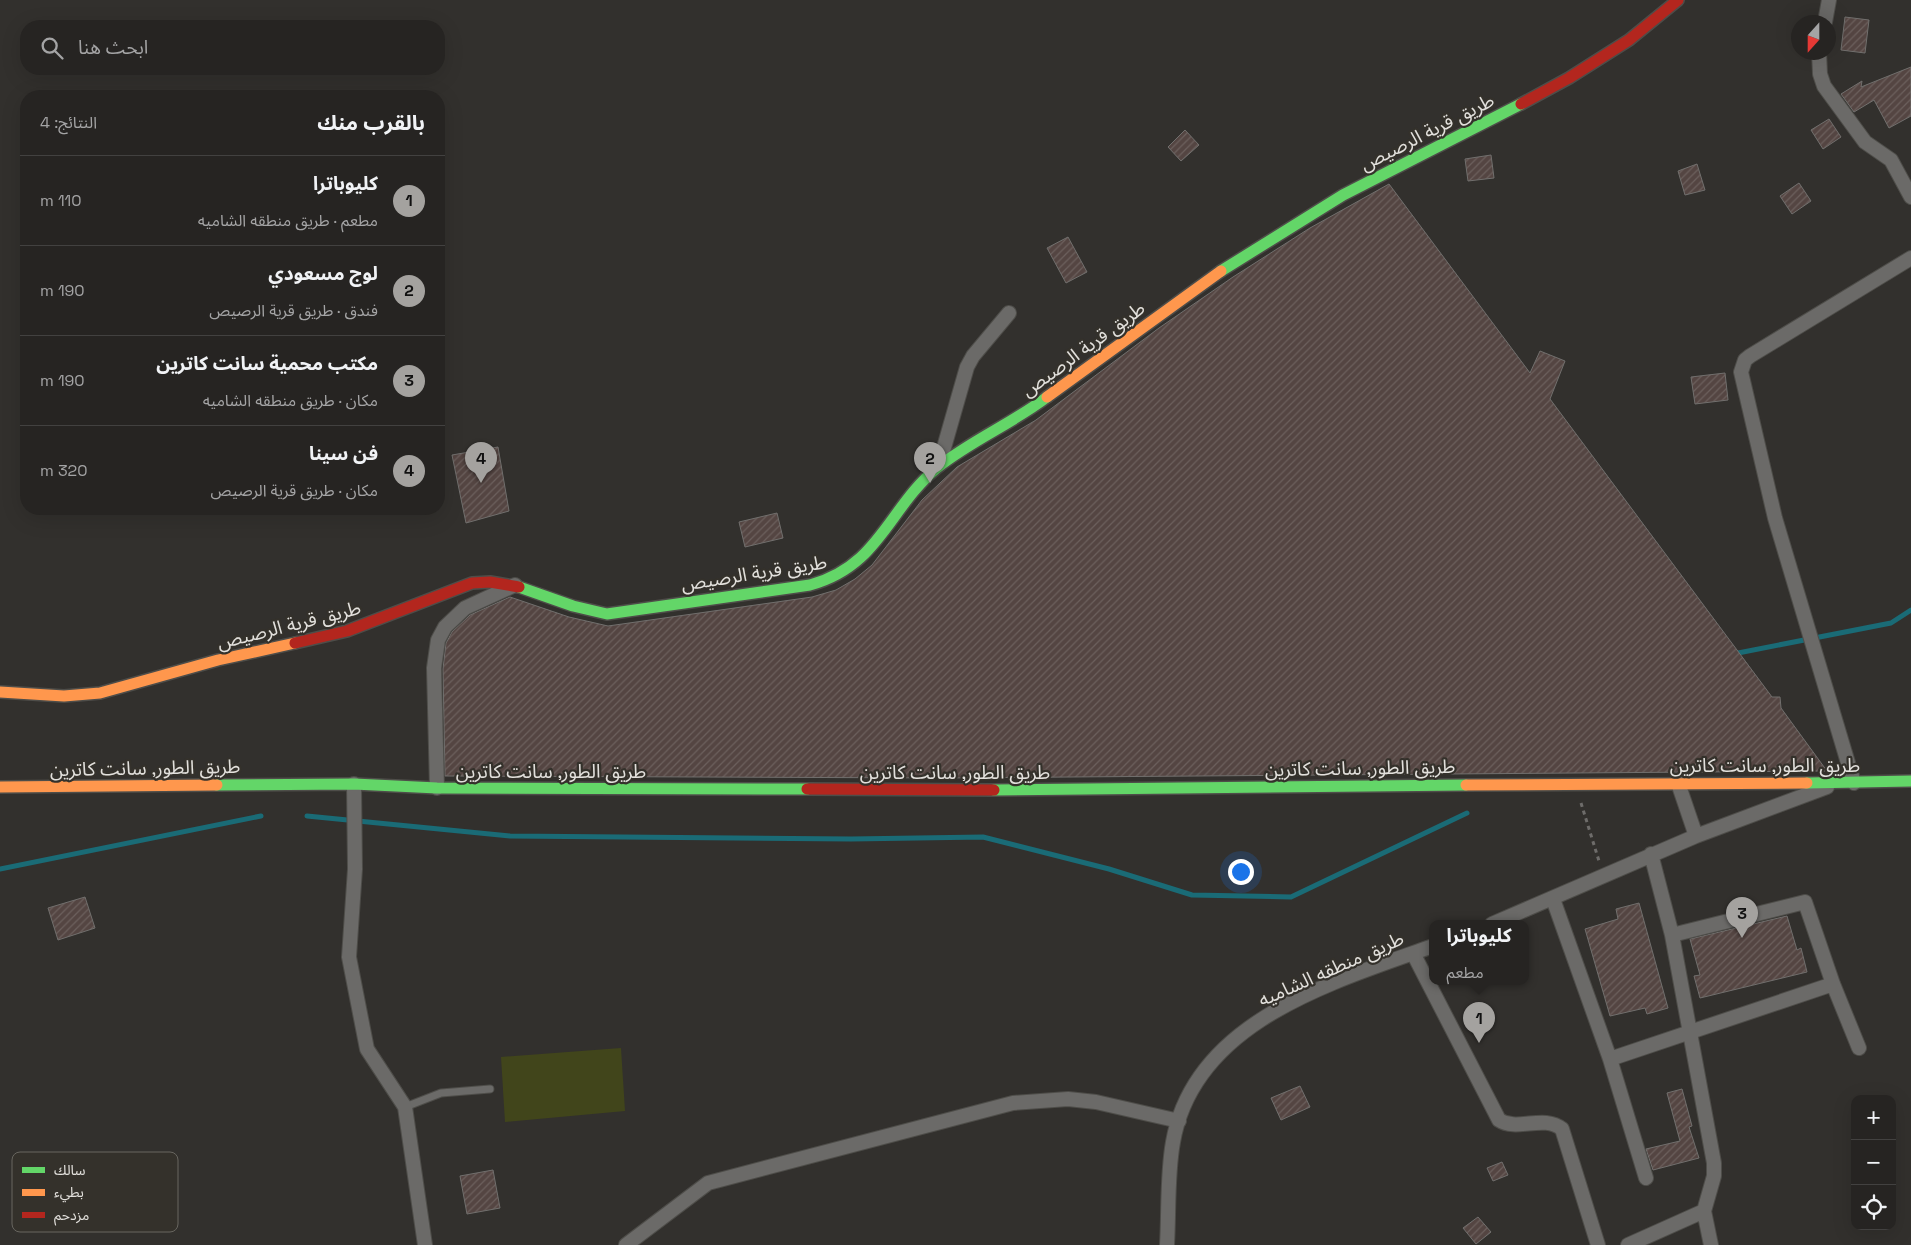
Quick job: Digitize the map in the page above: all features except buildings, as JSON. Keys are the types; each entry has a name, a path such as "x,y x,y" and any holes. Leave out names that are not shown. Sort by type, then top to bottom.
{"street":[{"name":"طريق قرية الرصيص","path":"0,692 64,696 100,693 218,660 347,631 472,583 502,581 584,609 607,614 824,583 838,578 861,560 911,494 939,465 1030,409 1114,346 1285,230 1382,174 1485,124 1591,65 1631,39 1678,0"},
{"path":"1826,15 1829,0"},
{"path":"1819,60 1820,74 1824,86 1865,142 1891,160 1911,197"},
{"path":"1854,783 1775,518 1741,372 1742,366 1750,356 1911,258"},
{"path":"939,465 967,367 976,351 1009,313"},
{"path":"437,788 434,668 438,640 454,617 465,608 516,585"},
{"name":"طريق الطور, سانت كاترين","path":"0,787 354,784 437,788 946,790 1678,782 1837,784 1911,781"},
{"path":"1678,782 1696,836"},
{"path":"354,784 355,869 349,957 367,1049 405,1107 425,1245"},
{"path":"1502,920 1553,900 1651,854 1837,784"},
{"path":"1651,854 1672,935 1714,1163 1714,1176 1704,1211 1710,1245"},
{"path":"1553,900 1610,1059 1646,1178"},
{"path":"1672,935 1805,902 1833,984 1859,1048"},
{"name":"طريق منطقه الشاميه","path":"1167,1245 1173,1143 1190,1093 1206,1067 1226,1045 1249,1026 1275,1011 1331,985 1429,947"},
{"path":"1413,953 1429,984"},
{"path":"1610,1059 1833,984"},
{"path":"1429,985 1499,1120 1506,1124 1550,1122 1562,1129 1598,1245"},
{"path":"626,1245 708,1183 1013,1103 1068,1099 1096,1102 1179,1121"},
{"path":"1628,1245 1704,1211"}],"lane":[{"path":"405,1107 440,1093 490,1089"}],"path":[{"path":"1575,784 1603,876"}],"green space":[{"path":"621,1048 625,1111 505,1122 501,1057"}],"waterway":[{"path":"1733,654 1891,623 1911,610"},
{"path":"307,816 510,836 851,839 983,837 1109,869 1192,895 1291,897 1467,813"},
{"path":"0,869 261,816"}],"traffic: fast":[{"path":"1221,271 1343,195 1521,104"},
{"path":"519,587 573,606 607,614 810,585 834,576 868,550 921,483 938,467 1047,397"},
{"path":"1807,783 1911,781"},
{"path":"217,785 354,784 437,788 807,789"},
{"path":"994,790 1466,785"}],"traffic: slow":[{"path":"1047,397 1221,271"},
{"path":"0,692 64,696 100,693 218,660 295,643"},
{"path":"1466,785 1807,783"},
{"path":"0,787 217,785"}],"traffic: jam":[{"path":"1521,104 1569,78 1629,40 1678,0"},
{"path":"295,643 347,631 472,583 490,582 519,587"},
{"path":"807,789 994,790"}],"place":[{"name":"فن سينا","path":"481,483"},
{"name":"لوج مسعودي","path":"930,483"},
{"name":"مكتب محمية سانت كاترين","path":"1742,938"},
{"name":"كليوباترا","path":"1479,1043"}]}
